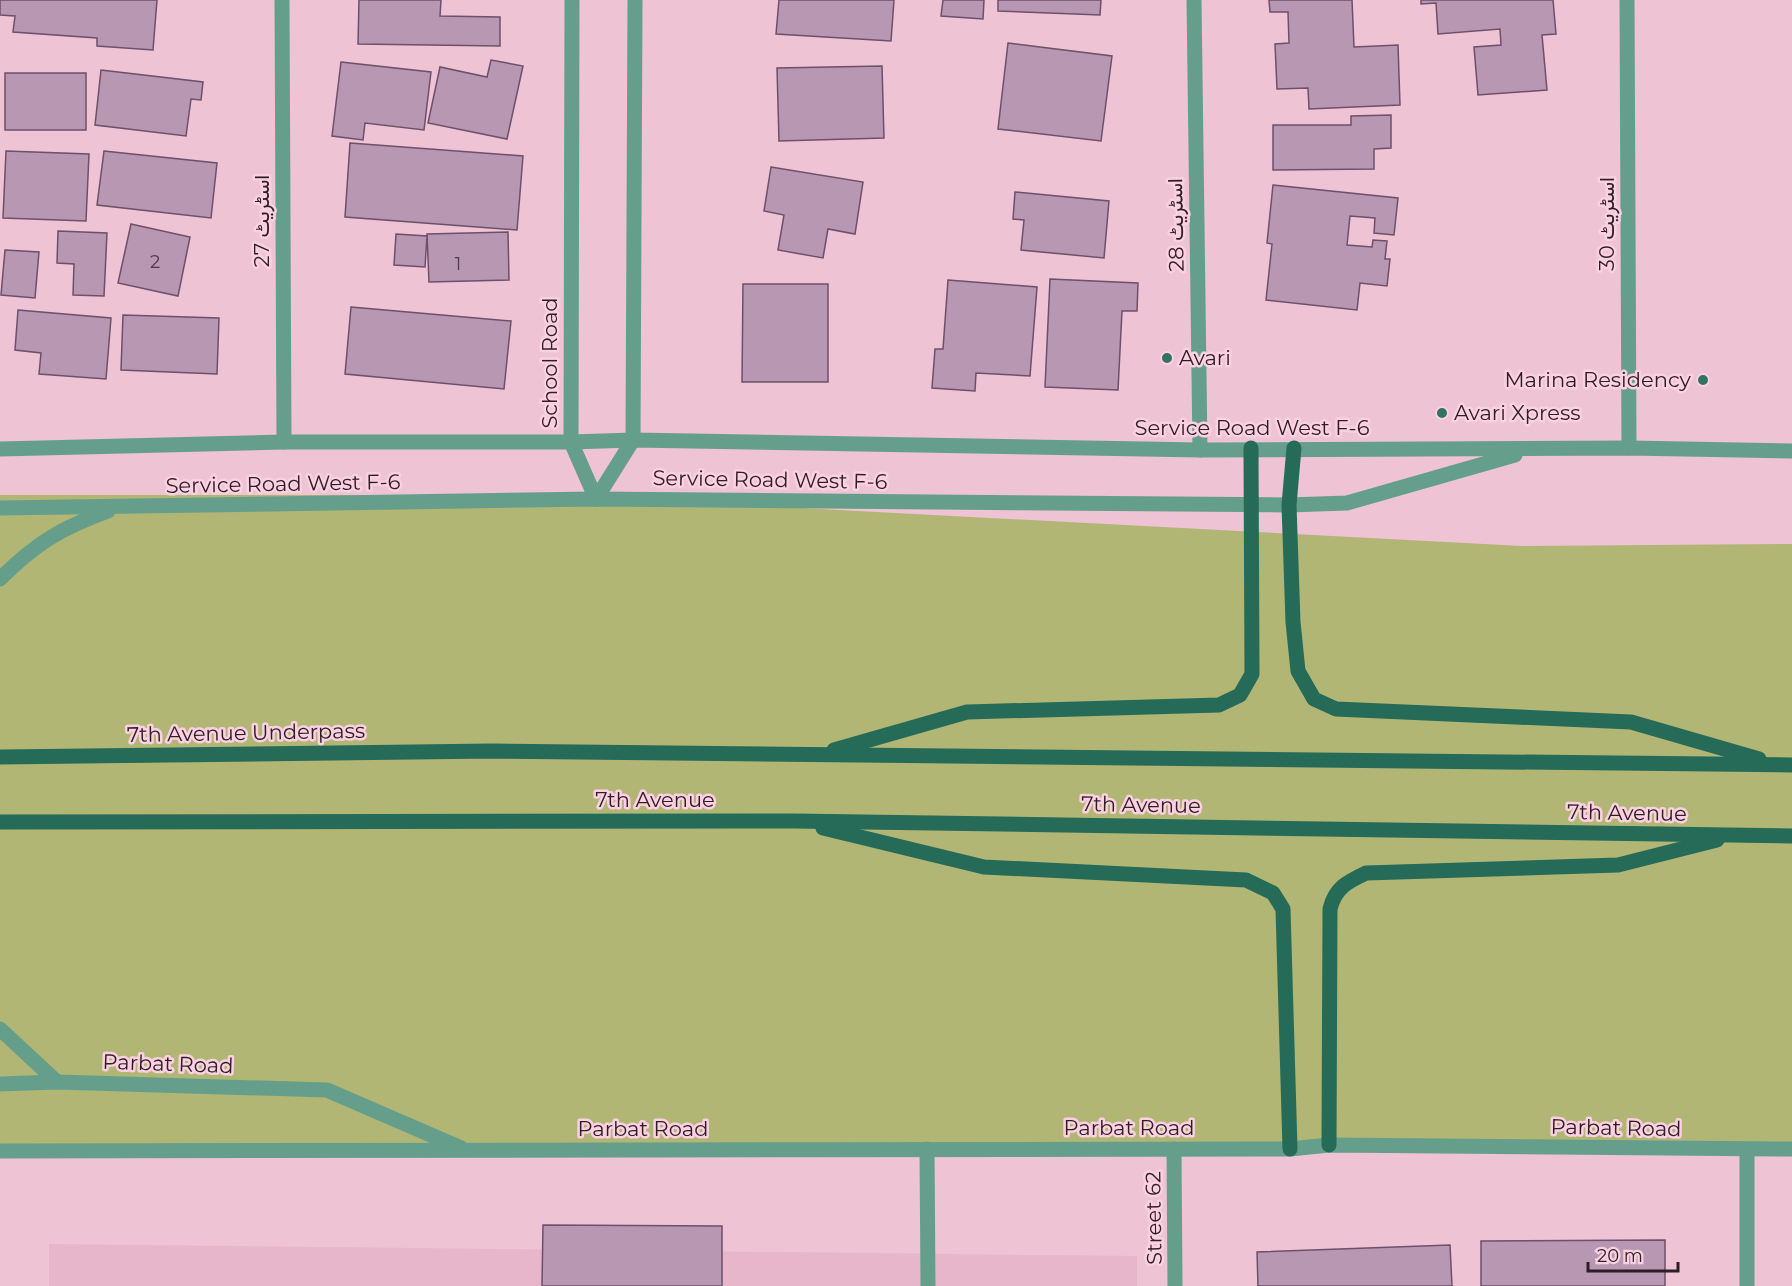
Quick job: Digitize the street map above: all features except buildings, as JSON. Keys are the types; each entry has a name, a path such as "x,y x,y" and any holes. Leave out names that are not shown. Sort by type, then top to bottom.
{"main road":[{"path":"816,755 967,712 1219,705 1240,695 1252,674 1251,448"},
{"path":"1294,448 1289,505 1293,622 1298,671 1314,699 1336,710 1631,722 1785,765"},
{"name":"7th Avenue Underpass","path":"0,757 492,751 816,755"},
{"path":"816,755 1785,765"},
{"path":"794,821 984,867 1246,880 1273,893 1283,909 1290,1149"},
{"name":"7th Avenue","path":"0,822 794,821 1792,836"},
{"path":"1329,1145 1330,909 1334,896 1346,882 1366,873 1618,865 1737,836"}],"street":[{"name":"اسٹریٹ 27","path":"282,0 284,442"},
{"name":"School Road","path":"572,0 571,442 596,499"},
{"path":"596,499 633,440 635,0"},
{"name":"اسٹریٹ 28","path":"1194,0 1200,450"},
{"name":"اسٹریٹ 30","path":"1627,0 1629,448"},
{"name":"Service Road West F-6","path":"0,449 284,442 633,440 1200,450 1629,448 1792,451"},
{"name":"Service Road West F-6","path":"0,508 596,499 1250,506 1347,503 1532,450"},
{"path":"0,579 27,552 71,525 120,507"},
{"path":"0,1029 57,1082"},
{"name":"Parbat Road","path":"0,1084 57,1082 327,1090 467,1150"},
{"name":"Parbat Road","path":"0,1151 1290,1149 1329,1145 1792,1149"},
{"path":"927,1149 928,1286"},
{"name":"Street 62","path":"1174,1149 1175,1286"},
{"path":"1747,1150 1748,1286"}],"shaded area":[{"path":"49,1244 1137,1256 1137,1286 49,1286"}],"green space":[{"path":"0,495 554,495 1522,546 1792,544 1792,1154 0,1144"}],"place":[{"name":"Avari","path":"1167,358"},
{"name":"Marina Residency","path":"1703,380"},
{"name":"Avari Xpress","path":"1442,413"}]}
